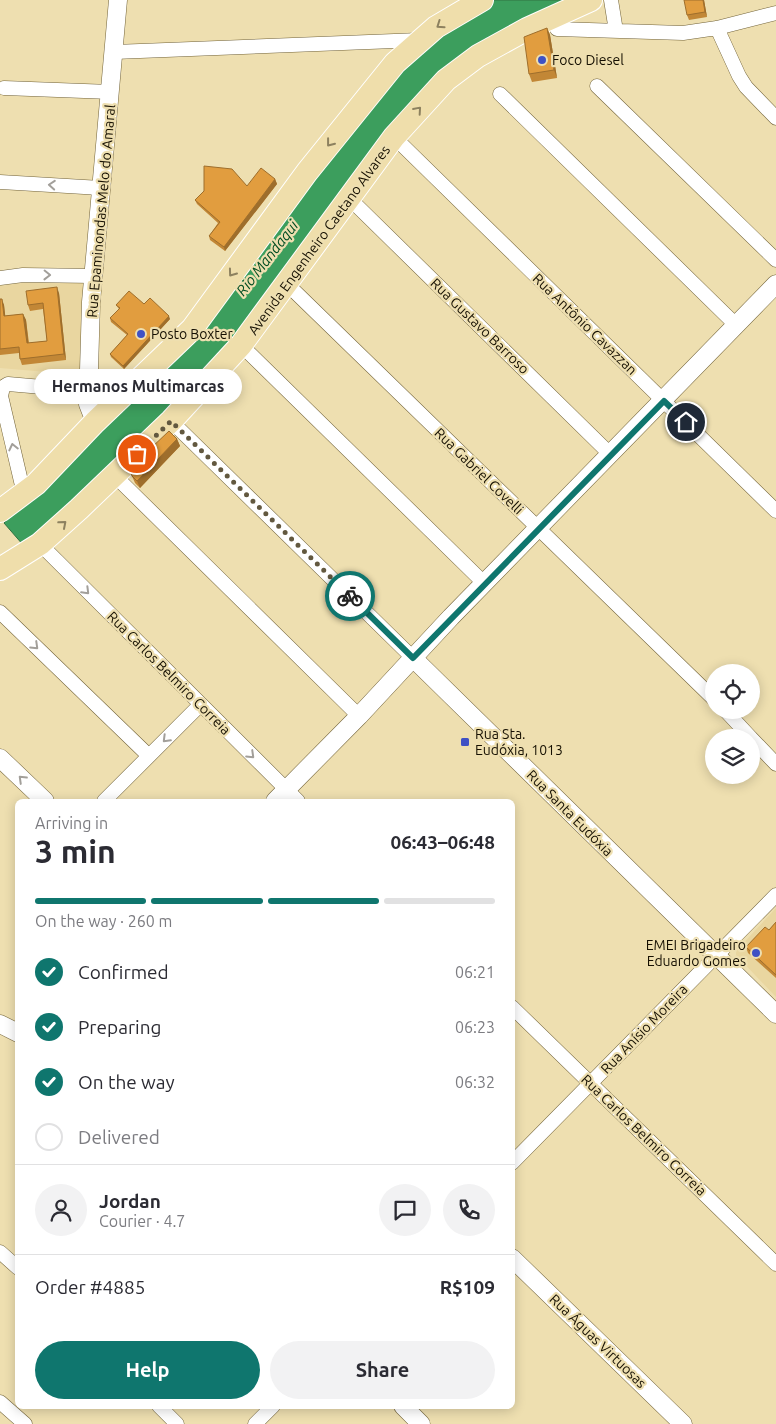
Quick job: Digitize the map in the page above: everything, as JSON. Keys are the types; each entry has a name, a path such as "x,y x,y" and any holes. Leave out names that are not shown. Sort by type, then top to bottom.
{"main road":[{"path":"0,512 24,494 95,422 192,329 345,123 395,63 420,40 455,14 482,0"},
{"name":"Avenida Engenheiro Caetano Alvares","path":"0,569 32,549 114,476 171,421 241,345 394,137 446,80 478,56 527,29 591,0"},
{"path":"0,546 8,552 32,549"}],"street":[{"name":"Rua Epaminondas Melo do Amaral","path":"95,422 88,404 94,276 118,0"},
{"path":"611,0 616,31"},
{"path":"557,29 659,34 717,28 776,13"},
{"path":"717,28 746,87 776,118"},
{"path":"114,52 420,40"},
{"path":"597,86 776,260"},
{"path":"4,88 111,92"},
{"path":"500,94 736,325"},
{"name":"Rua Antônio Cavazzan","path":"394,137 776,511"},
{"path":"0,182 101,188"},
{"name":"Rua Gustavo Barroso","path":"349,198 610,454"},
{"path":"0,278 23,275 94,276"},
{"name":"Rua Gabriel Covelli","path":"287,284 705,690"},
{"path":"286,797 484,583 664,401 776,284"},
{"path":"241,345 484,583"},
{"path":"24,494 1,396 3,387 8,384 88,392"},
{"name":"Rua Santa Eudóxia","path":"171,421 776,1014"},
{"path":"114,476 359,716"},
{"name":"Rua Carlos Belmiro Correia","path":"32,549 200,705 286,797"},
{"path":"0,612 149,756"},
{"path":"106,799 200,705"},
{"path":"733,719 743,729"},
{"path":"760,747 776,764"},
{"path":"0,758 43,799"},
{"name":"Rua Anísio Moreira","path":"515,1160 776,894"},
{"name":"Rua Carlos Belmiro Correia","path":"515,1010 776,1264"},
{"path":"0,1024 15,1032"},
{"path":"0,1252 15,1265"},
{"name":"Rua Águas Virtuosas","path":"515,1261 683,1424"},
{"path":"0,1402 25,1424"},
{"path":"162,1409 177,1424"},
{"path":"256,1424 270,1409"},
{"path":"405,1409 421,1424"}],"shaded area":[{"path":"27,282 87,282 81,375 0,368 0,286"},
{"name":"EMEI Brigadeiro Eduardo Gomes","path":"776,908 776,997 736,955 736,951"}],"water":[{"name":"Rio Mandaqui","path":"492,0 568,0 485,40 238,335 189,390 24,546 4,523 101,429 405,59"}],"building":[{"path":"684,0 703,0 705,12 687,15"},
{"name":"Foco Diesel","path":"547,28 554,70 529,74 524,37"},
{"path":"204,166 232,169 247,186 261,168 275,179 224,247 209,236 220,222 195,200 204,191"},
{"path":"57,287 64,354 20,359 19,347 0,349 0,299 2,299 4,316 23,314 27,343 47,341 43,303 28,305 26,291"},
{"name":"Posto Boxter","path":"129,291 144,304 150,298 169,316 123,366 110,354 128,334 110,318 120,308 116,305"},
{"path":"169,431 177,439 137,481 132,476 130,468"},
{"path":"776,922 776,975 746,947 765,927 769,930"}],"way so far":[{"path":"137,454 171,421 350,596"}],"place":[{"name":"Foco Diesel","path":"542,60"},
{"name":"Posto Boxter","path":"141,334"},
{"name":"Hermanos Multimarcas","path":"137,454"},
{"name":"Rua Sta. Eudóxia, 1013","path":"465,742"},
{"name":"EMEI Brigadeiro Eduardo Gomes","path":"756,953"}],"route":[{"path":"350,596 413,658 610,454 664,401 686,422"}]}
